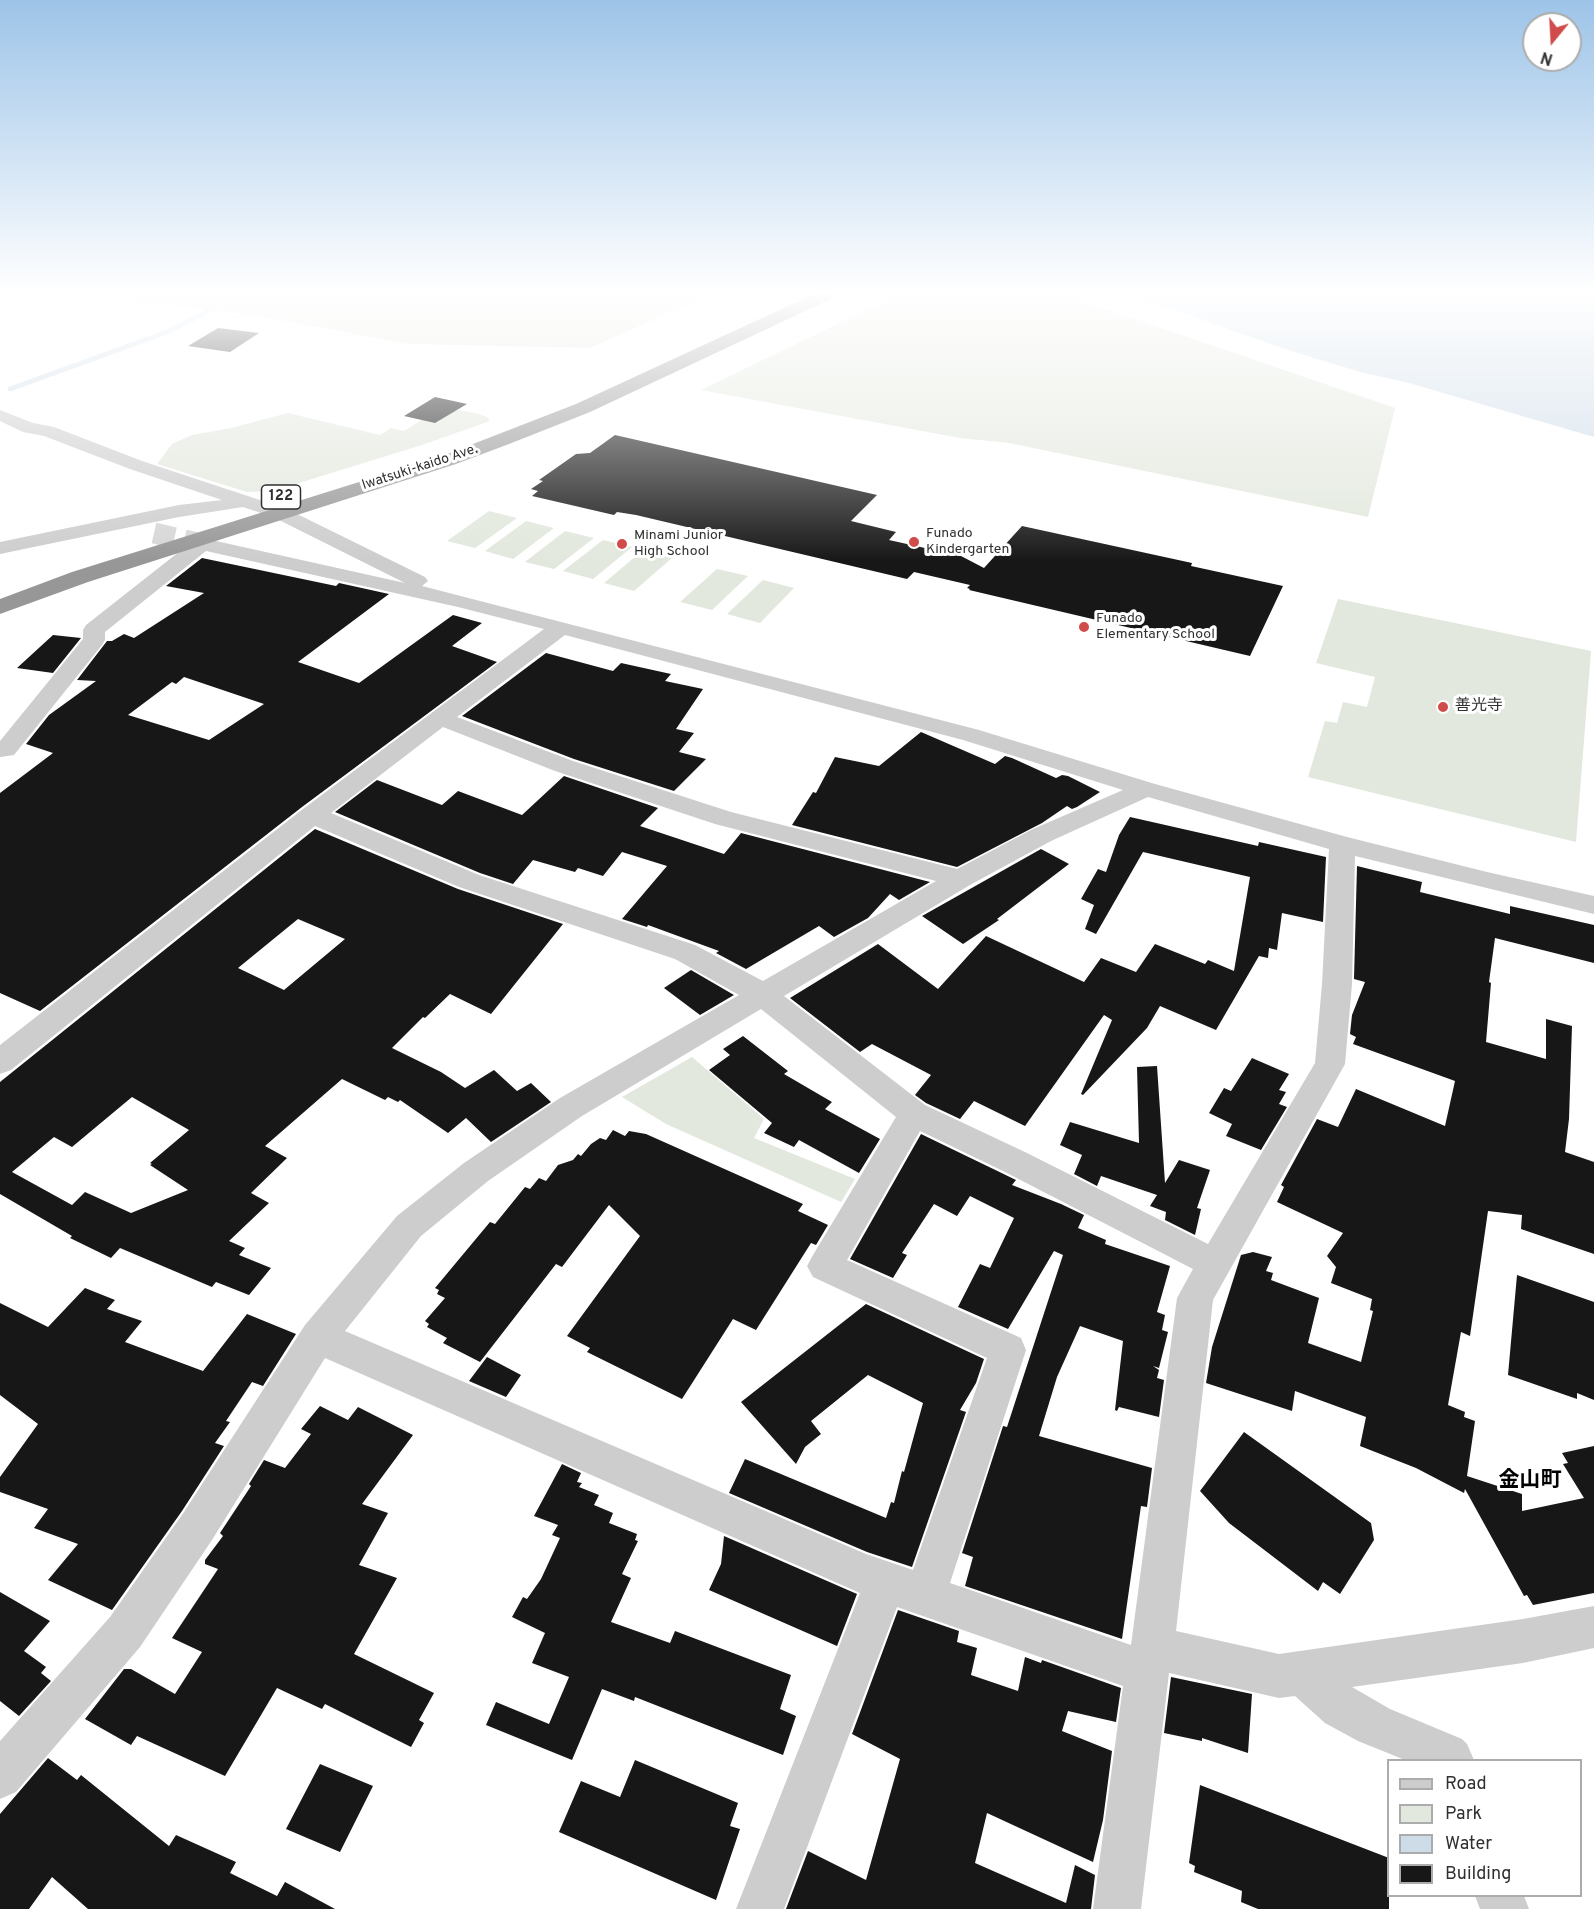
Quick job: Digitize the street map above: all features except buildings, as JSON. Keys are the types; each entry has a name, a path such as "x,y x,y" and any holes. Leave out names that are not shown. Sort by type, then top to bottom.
{"highway":[{"name":"Iwatsuki-kaido Ave.","path":"0,591 256,505 433,450 599,383"},
{"name":"Iwatsuki-kaido Ave.","path":"0,608 80,577 449,460 583,408 636,383"}],"street":[{"path":"0,415 29,428 48,431 136,465 280,513 460,601"},
{"path":"0,548 205,506 256,505"},
{"path":"0,557 129,530 154,533"},
{"path":"0,750 5,750 94,640 94,630 200,543 460,601 561,627 971,735 1146,789 1342,844 1487,881 1594,905"},
{"path":"0,1062 312,815 561,627"},
{"path":"440,718 564,766 724,818 894,860 960,879"},
{"path":"0,1776 125,1632 198,1526 318,1337 409,1226 476,1172 571,1107 960,879 1042,835 1146,789"},
{"path":"312,815 470,881 686,952 762,994 914,1114 1015,1162 1215,1264"},
{"path":"1117,1909 1195,1298 1330,1064 1337,984 1342,844"},
{"path":"760,1909 905,1589 1008,1350 825,1266 914,1114"},
{"path":"318,1337 905,1589 1149,1660 1279,1676 1523,1641 1594,1627"},
{"path":"1303,1673 1341,1707 1374,1725 1446,1755 1449,1759"}],"green space":[{"path":"715,383 1322,383 1395,408 1368,517 1009,443 960,438 701,390"},
{"path":"443,407 475,413 487,417 490,421 422,445 273,491 247,492 157,464 172,444 192,435 231,428 288,413 380,435 391,428 404,431"},
{"path":"489,511 517,518 475,548 447,541"},
{"path":"526,521 554,528 513,559 485,551"},
{"path":"565,531 594,538 554,569 525,562"},
{"path":"603,540 632,547 593,579 563,571"},
{"path":"642,551 672,558 634,591 604,583"},
{"path":"717,569 748,576 712,610 680,602"},
{"path":"763,580 794,588 760,623 727,614"},
{"name":"善光寺","path":"1338,599 1591,651 1576,842 1308,777 1325,721 1337,723 1343,702 1367,707 1375,677 1316,663"},
{"path":"692,1057 764,1119 754,1138 855,1179 841,1202 666,1124 622,1097"}],"water":[{"path":"1409,383 1594,383 1594,437"}],"waterway":[{"path":"10,389 26,383"}],"tunnel":[{"path":"154,533 198,543"}],"place":[{"name":"Funado Kindergarten","path":"914,542"},
{"name":"Minami Junior High School","path":"622,544"},
{"name":"Funado Elementary School","path":"1084,627"},
{"name":"善光寺","path":"1443,707"}],"district":[{"name":"金山町","path":"1530,1482"}]}
